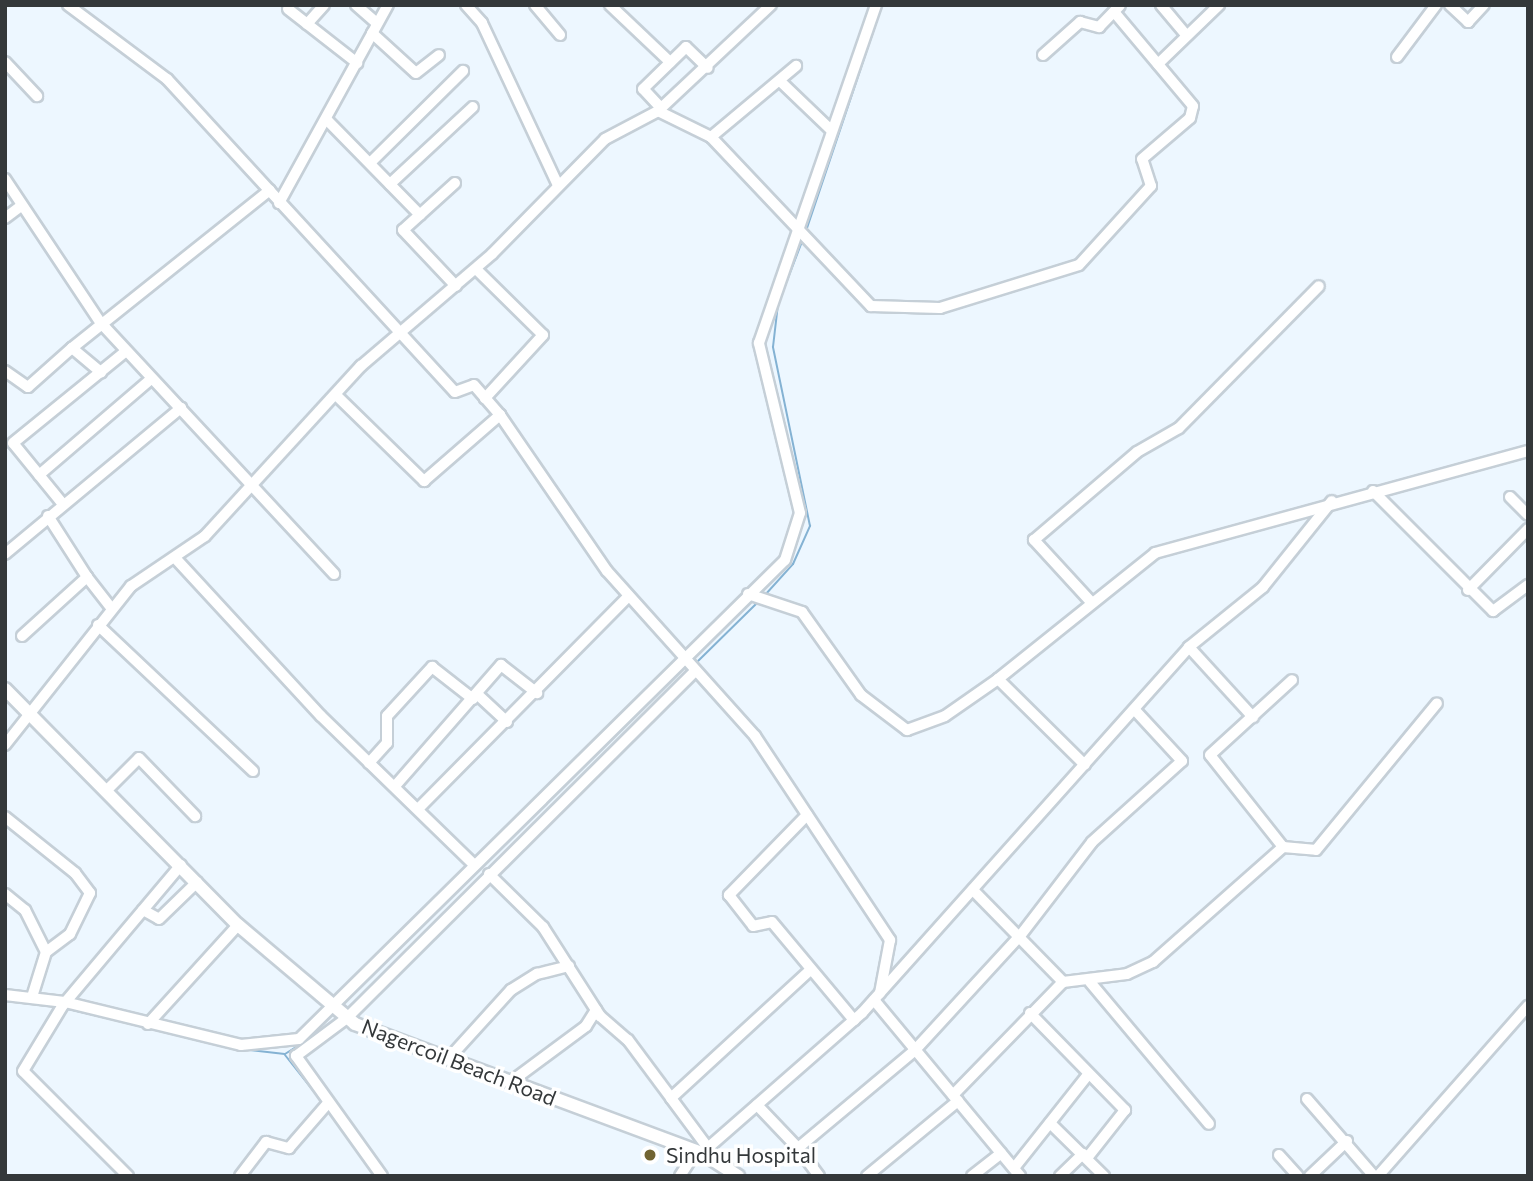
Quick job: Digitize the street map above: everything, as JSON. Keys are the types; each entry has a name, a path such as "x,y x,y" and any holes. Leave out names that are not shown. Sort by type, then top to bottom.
{"main road":[{"name":"Nagercoil Beach Road","path":"5,689 238,925 347,1018 702,1151 738,1176"}],"street":[{"path":"68,5 167,79 397,333 457,393 472,384 500,415 628,597 688,667 731,705 892,943 877,996"},
{"path":"307,24 324,5"},
{"path":"356,5 377,23"},
{"path":"279,203 388,5"},
{"path":"466,5 487,33 558,185"},
{"path":"534,5 560,35"},
{"path":"610,5 670,62"},
{"path":"5,745 131,586 177,560 250,489 397,333 476,269 605,139 659,109 708,68 771,5"},
{"path":"382,1176 326,1106 295,1060 347,1018 688,667 785,561 798,531 797,498 759,343 801,233 831,130 876,5"},
{"path":"1161,5 1185,34"},
{"path":"1157,64 1185,34 1219,5"},
{"path":"1397,57 1436,5"},
{"path":"1450,5 1468,22 1484,5"},
{"path":"288,9 357,62"},
{"path":"708,68 689,47 643,89 659,109 711,137 801,233 880,310 940,307 1017,279 1075,267 1151,187 1143,158 1192,115 1193,106 1157,64 1117,9 1099,27 1080,22 1043,55"},
{"path":"372,33 416,73 439,55"},
{"path":"5,62 37,96"},
{"path":"711,137 781,82 796,66"},
{"path":"370,163 463,71"},
{"path":"781,82 831,130"},
{"path":"390,184 473,107"},
{"path":"327,120 420,215"},
{"path":"5,179 100,322 150,380 181,408 250,489 334,574"},
{"path":"455,183 403,230 456,286"},
{"path":"5,371 28,387 100,322 270,190"},
{"path":"5,218 21,206"},
{"path":"476,269 543,337 485,398"},
{"path":"1092,603 1034,540 1137,452 1179,428 1319,286"},
{"path":"72,348 101,372"},
{"path":"62,503 14,439 125,352"},
{"path":"39,475 150,380"},
{"path":"337,396 424,481 500,415"},
{"path":"5,554 62,503 181,408"},
{"path":"753,598 802,612 861,695 896,727 921,727 998,679 1155,553 1333,501 1528,452"},
{"path":"1373,491 1468,590 1497,612 1528,585"},
{"path":"1510,497 1528,515"},
{"path":"680,1176 702,1151 854,1020 1189,647 1263,587 1333,501"},
{"path":"48,516 87,578 111,608"},
{"path":"1468,590 1528,529"},
{"path":"177,560 369,763 420,807 474,865"},
{"path":"22,636 87,578"},
{"path":"420,807 537,693 628,597"},
{"path":"98,625 253,771"},
{"path":"1189,647 1253,717"},
{"path":"395,786 503,664 537,693"},
{"path":"369,763 387,743 387,716 432,667 507,722"},
{"path":"5,995 32,997 242,1045 279,1045 299,1039 335,1009 474,865 688,667"},
{"path":"998,679 1085,765"},
{"path":"1292,680 1210,755 1283,847 1316,850 1437,703"},
{"path":"797,1148 915,1050 1020,936 1092,842 1182,761 1135,710"},
{"path":"107,790 138,758 195,817"},
{"path":"807,815 729,891 749,923 772,922 854,1020"},
{"path":"5,817 75,873 90,893 70,934 46,953 32,997"},
{"path":"867,1176 956,1098 1030,1013 1063,982 1090,982 1153,962 1283,847"},
{"path":"128,1176 23,1077 63,1005 181,866"},
{"path":"489,874 542,927 596,1010 671,1098 702,1151"},
{"path":"143,910 159,919 197,883"},
{"path":"973,890 1063,982"},
{"path":"5,894 25,910 46,953"},
{"path":"148,1024 238,925"},
{"path":"450,1057 511,990 537,974 569,965"},
{"path":"671,1098 810,970"},
{"path":"1090,982 1209,1124"},
{"path":"877,996 915,1050 1017,1172 1086,1077"},
{"path":"1307,1100 1376,1176 1528,1006"},
{"path":"512,1081 586,1026 596,1010"},
{"path":"1030,1013 1086,1077 1125,1110 1085,1156 1060,1176"},
{"path":"757,1105 797,1148 818,1176"},
{"path":"240,1176 266,1142 289,1148 326,1106"},
{"path":"1050,1123 1104,1176"},
{"path":"1310,1176 1347,1141"},
{"path":"972,1176 1001,1153"},
{"path":"1279,1155 1298,1176"}],"waterway":[{"path":"806,231 882,5"},
{"path":"765,595 793,564 810,526 773,347 778,304 803,239"},
{"path":"695,664 758,602"},
{"path":"658,701 688,670"},
{"path":"347,1009 602,757"},
{"path":"64,1008 226,1046"},
{"path":"242,1049 285,1054 323,1030"},
{"path":"285,1055 323,1103"},
{"path":"329,1110 344,1131"}],"place":[{"name":"Sindhu Hospital","path":"650,1155"}]}
